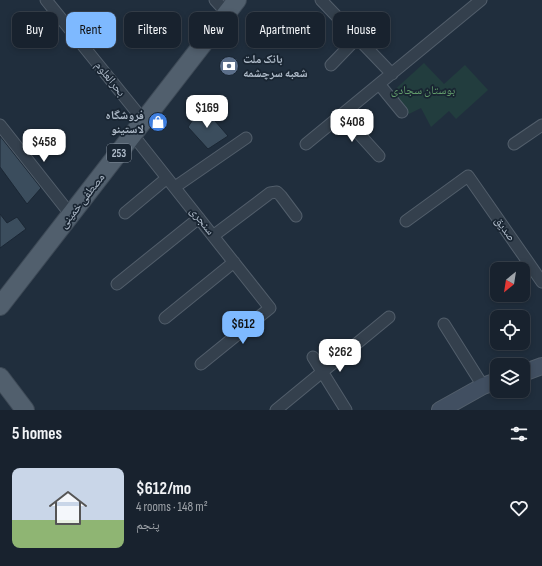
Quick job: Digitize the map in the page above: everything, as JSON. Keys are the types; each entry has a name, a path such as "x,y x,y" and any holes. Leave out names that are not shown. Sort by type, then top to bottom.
{"main road":[{"name":"مصطفی خمینی","path":"0,306 232,7"},
{"path":"0,376 25,410"}],"street":[{"name":"بحرالعلوم","path":"46,0 138,128"},
{"path":"215,0 232,7"},
{"path":"321,0 333,13"},
{"path":"306,144 481,0"},
{"path":"331,65 347,48"},
{"path":"367,48 392,74"},
{"path":"380,84 402,112"},
{"path":"342,115 379,156"},
{"path":"0,125 71,215"},
{"path":"514,144 542,125"},
{"name":"سنجری","path":"138,128 167,178 270,308 201,364"},
{"path":"175,187 246,138"},
{"name":"صدیق","path":"406,221 468,176 542,282"},
{"path":"125,213 167,178"},
{"path":"213,236 270,193 277,192 296,216"},
{"path":"117,284 199,218"},
{"path":"165,318 234,262"},
{"path":"276,410 389,317"},
{"path":"440,410 490,383 444,324"},
{"path":"313,357 346,410"},
{"path":"530,370 542,366"}],"green space":[{"name":"بوستان سجادی","path":"424,63 444,84 465,65 488,90 456,119 449,111 431,127 421,108 409,114 390,94"}],"building":[{"path":"202,106 228,136 208,149 188,127"},
{"path":"0,136 41,188 27,204 0,167"},
{"path":"0,214 7,223 17,217 26,229 0,248"}],"place":[{"name":"بانک ملت شعبه سرچشمه","path":"229,66"},
{"name":"فروشگاه لاستینو","path":"158,122"}]}
